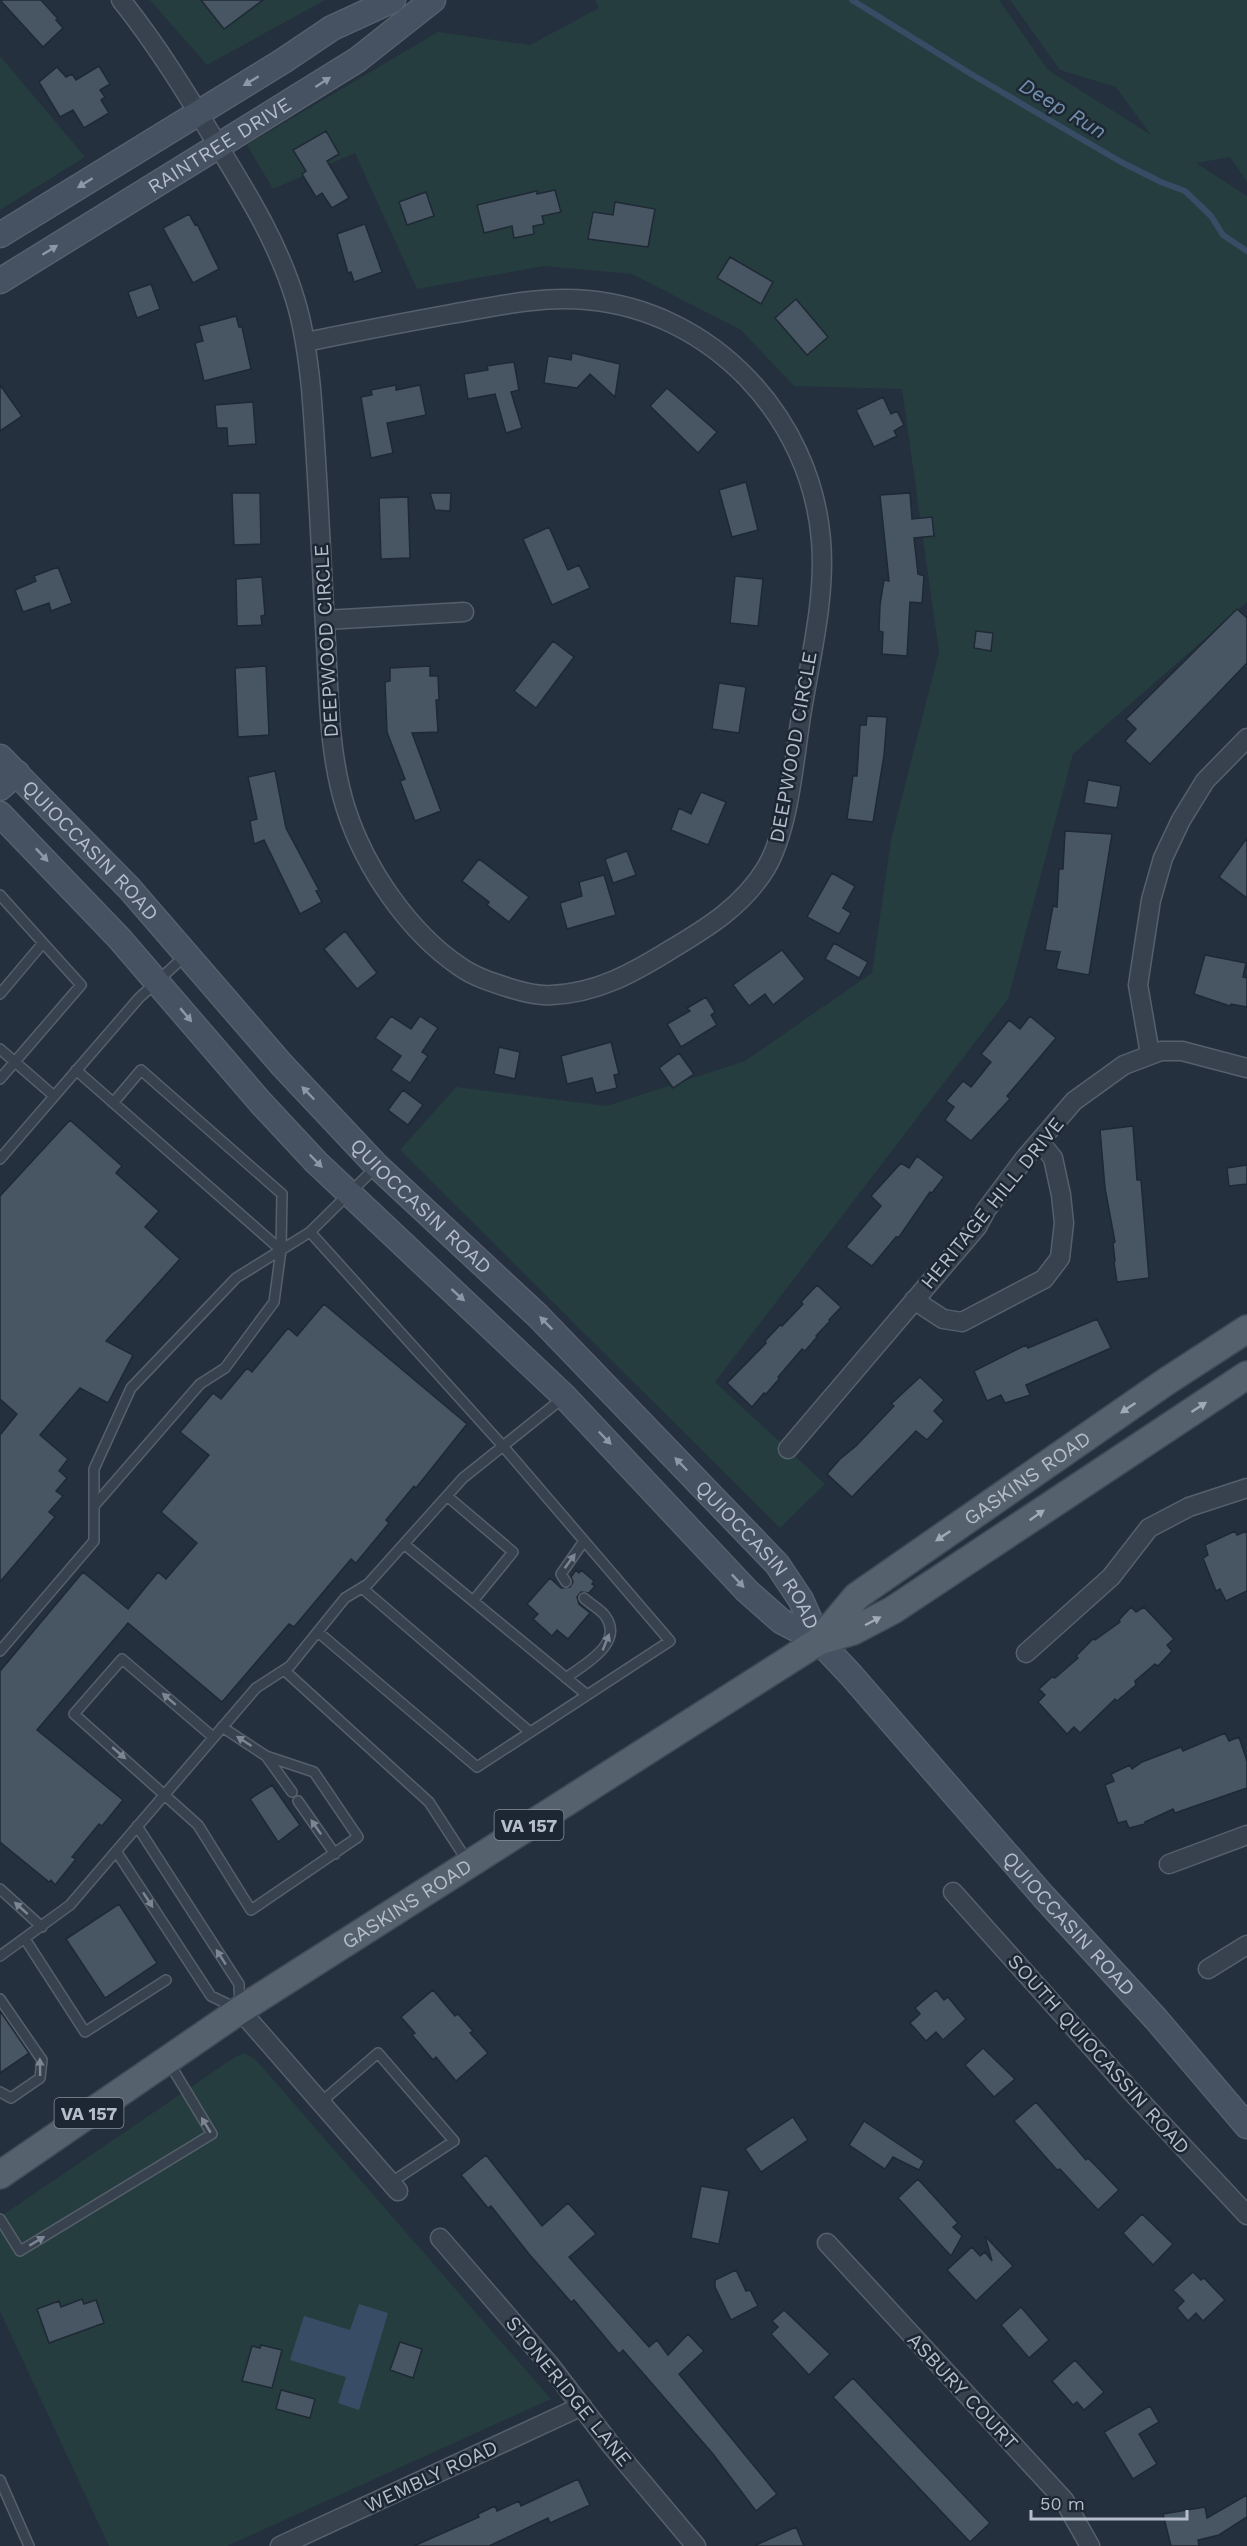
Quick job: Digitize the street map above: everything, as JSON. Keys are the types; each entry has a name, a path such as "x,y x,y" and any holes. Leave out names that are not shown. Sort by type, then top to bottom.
{"main road":[{"name":"RAINTREE DRIVE","path":"0,236 284,61 332,28 393,0"},
{"name":"RAINTREE DRIVE","path":"0,281 357,60 433,0"},
{"name":"QUIOCCASIN ROAD","path":"0,757 9,781 129,888 282,1065 377,1166 538,1316 777,1564 801,1600 819,1641"},
{"name":"QUIOCCASIN ROAD","path":"0,814 54,868 158,982 261,1103 316,1162 564,1396 747,1591 781,1621 819,1641 878,1703 1042,1896 1156,2019 1247,2126"},
{"name":"GASKINS ROAD","path":"819,1641 856,1596 1167,1381 1247,1329"},
{"name":"GASKINS ROAD","path":"0,2175 240,2010 469,1863 819,1641 854,1632 893,1610 1247,1375"}],"street":[{"name":"DEEPWOOD CIRCLE","path":"121,0 144,29 254,205 274,245 295,298 306,342 315,444 331,745 346,809 362,848 386,889 424,935 461,968 484,980 528,993 551,996 597,988 626,977 728,912 745,896 765,870 773,854 787,806 819,598 821,544 816,503 804,465 778,415 745,375 699,338 649,313 590,300 534,298 306,342"},
{"path":"324,620 464,612"},
{"path":"1150,1054 1138,986 1152,900 1163,858 1181,820 1204,781 1247,738"},
{"name":"HERITAGE HILL DRIVE","path":"788,1449 977,1227 986,1210 1074,1101 1124,1065 1161,1051 1182,1052 1247,1068"},
{"path":"914,1300 943,1319 962,1322 1044,1279 1060,1258 1064,1222 1062,1195 1053,1158 1040,1142"},
{"path":"1026,1653 1111,1577 1149,1528 1189,1507 1247,1488"},
{"path":"1168,1864 1247,1835"},
{"name":"SOUTH QUIOCASSIN ROAD","path":"953,1892 1129,2089 1247,2215"},
{"path":"1208,1969 1247,1945"},
{"path":"240,2010 394,2187"},
{"name":"STONERIDGE LANE","path":"440,2238 549,2364 696,2546"},
{"name":"ASBURY COURT","path":"827,2243 1064,2500 1090,2546"},
{"name":"WEMBLY ROAD","path":"280,2546 582,2406"}],"lane":[{"path":"0,895 81,985 0,1079"},
{"path":"0,994 43,943"},
{"path":"0,1159 138,998 186,955"},
{"path":"0,1049 54,1096"},
{"path":"94,1506 200,1384 225,1368 274,1302 280,1250 282,1194 203,1124 141,1070 113,1103"},
{"path":"76,1071 280,1250"},
{"path":"0,1651 94,1542 94,1469 131,1388 236,1278 310,1232 377,1166"},
{"path":"310,1232 502,1445 670,1641 477,1767 318,1632"},
{"path":"0,1956 70,1905 256,1688 290,1666 345,1598 368,1584 463,1478 564,1396"},
{"path":"447,1496 513,1552 473,1601"},
{"path":"566,1582 561,1574 584,1541"},
{"path":"404,1544 587,1695"},
{"path":"362,1588 530,1732"},
{"path":"566,1678 602,1652 610,1634 606,1617 584,1598"},
{"path":"213,1737 122,1659 74,1714 198,1825 251,1910 358,1837 314,1772 267,1756 222,1727"},
{"path":"284,1670 429,1802 469,1863"},
{"path":"267,1756 292,1792"},
{"path":"298,1801 334,1854"},
{"path":"116,1851 210,1996 240,2010 239,1984 137,1826"},
{"path":"0,1889 42,1927"},
{"path":"25,1939 86,2032 166,1980"},
{"path":"0,1999 42,2060 40,2078 11,2098 0,2092"},
{"path":"320,2103 378,2053 454,2141 394,2187"},
{"path":"0,2219 20,2251 212,2134 167,2060"},
{"path":"0,2480 29,2546"}],"green space":[{"path":"150,0 325,0 207,65"},
{"path":"595,0 999,0 1048,70 1151,135 1116,87 1060,70 1010,0 1247,0 1247,182 1230,157 1196,163 1247,196 1247,602 1073,754 1008,999 715,1382 825,1484 780,1528 400,1150 456,1087 607,1106 745,1061 872,973 891,840 939,652 902,389 794,386 741,330 632,274 544,266 417,289 355,153 273,189 247,145 438,32 530,45 599,8"},
{"path":"0,56 85,157 0,210"},
{"path":"245,2053 256,2060 551,2399 227,2546 109,2546 0,2311 0,2217 235,2057"}],"water":[{"path":"359,2304 388,2313 359,2410 338,2403 346,2377 290,2360 304,2316 350,2330"}],"building":[{"path":"0,0 41,0 63,28 43,47"},
{"path":"201,0 263,0 224,29"},
{"path":"99,66 110,84 100,90 105,97 101,100 109,113 84,128 73,110 60,117 39,82 57,67 66,77 72,74 76,80"},
{"path":"326,131 339,154 327,161 349,198 332,208 322,193 316,197 302,174 306,171 293,150"},
{"path":"555,190 561,212 542,216 544,224 533,226 534,234 514,238 512,226 484,233 477,205 537,191 537,194"},
{"path":"426,192 434,216 407,225 399,202"},
{"path":"615,202 655,209 648,247 588,239 593,212 613,215"},
{"path":"189,214 195,225 197,224 219,269 193,283 163,228"},
{"path":"365,224 382,272 354,282 351,272 348,273 337,234"},
{"path":"730,257 773,282 761,304 717,278"},
{"path":"151,284 160,309 137,318 128,292"},
{"path":"796,299 828,337 807,355 775,318"},
{"path":"236,316 239,327 242,327 251,369 204,381 195,343 203,341 199,326"},
{"path":"572,353 620,364 615,397 590,374 577,388 544,383 548,356 571,360"},
{"path":"514,362 519,390 511,392 522,428 506,433 495,394 468,399 464,374 488,370 487,366"},
{"path":"0,385 22,416 0,431"},
{"path":"396,385 396,390 420,385 426,415 387,423 393,453 371,458 361,397 372,395 371,390"},
{"path":"667,388 717,432 698,453 650,406"},
{"path":"883,397 891,414 897,411 904,425 894,431 897,436 874,447 856,410"},
{"path":"253,402 256,444 228,446 227,428 217,428 215,405"},
{"path":"746,482 758,530 732,537 719,490"},
{"path":"232,493 260,493 261,544 234,545"},
{"path":"430,493 451,493 450,511 435,510"},
{"path":"910,493 912,519 932,517 934,536 914,538 918,574 924,576 922,603 910,602 907,656 882,654 883,632 879,631 880,605 884,580 889,581 880,495"},
{"path":"408,497 410,558 381,559 379,498"},
{"path":"549,527 568,570 579,565 590,588 552,605 523,539"},
{"path":"58,567 72,603 51,611 49,603 23,612 15,590 36,581 34,576"},
{"path":"735,576 763,579 758,626 730,623"},
{"path":"262,577 265,615 261,616 262,625 237,626 236,579"},
{"path":"1237,609 1247,618 1247,663 1150,764 1125,741 1136,729 1126,719"},
{"path":"976,631 993,633 991,651 974,648"},
{"path":"553,641 574,657 536,708 514,691"},
{"path":"266,666 269,735 238,737 235,668"},
{"path":"430,666 430,676 438,676 439,700 436,700 438,732 412,733 441,811 415,821 400,781 405,779 387,732 385,682 390,681 390,668"},
{"path":"719,683 746,687 739,733 712,729"},
{"path":"867,716 887,717 884,755 873,822 847,819 853,776 857,776 860,725 866,725"},
{"path":"275,771 286,828 319,890 316,891 322,902 300,914 264,840 254,844 250,821 257,819 248,777"},
{"path":"1088,780 1121,786 1117,808 1084,803"},
{"path":"701,792 726,802 708,845 671,830 679,808 691,814"},
{"path":"1065,831 1112,834 1089,975 1056,969 1060,952 1045,950 1053,906 1057,907 1059,869 1063,869"},
{"path":"1247,838 1247,898 1219,877"},
{"path":"627,851 636,875 613,883 605,859"},
{"path":"479,859 529,897 509,922 487,905 489,902 462,881"},
{"path":"832,873 855,886 843,908 851,913 839,934 807,917"},
{"path":"604,875 616,915 567,929 560,903 582,896 579,882"},
{"path":"345,931 377,973 357,989 324,949"},
{"path":"834,943 868,962 859,978 825,959"},
{"path":"782,950 805,979 773,1005 765,994 749,1006 733,985"},
{"path":"1205,955 1246,963 1243,977 1247,978 1247,1007 1231,1004 1230,1006 1194,994"},
{"path":"706,997 715,1012 711,1015 717,1025 681,1047 667,1024 690,1011 687,1008"},
{"path":"391,1016 411,1029 420,1016 438,1028 422,1052 428,1056 410,1083 391,1070 401,1056 375,1038"},
{"path":"1030,1016 1056,1038 1007,1096 1010,1099 971,1141 945,1120 954,1107 946,1101 963,1081 971,1087 991,1062 981,1054 1009,1020 1020,1029"},
{"path":"611,1042 619,1074 614,1075 617,1088 596,1093 592,1078 567,1084 561,1056"},
{"path":"499,1047 520,1052 515,1079 494,1074"},
{"path":"679,1053 694,1074 673,1088 659,1068"},
{"path":"403,1090 423,1105 408,1125 388,1110"},
{"path":"70,1120 122,1166 116,1173 159,1211 145,1227 180,1259 106,1341 133,1355 108,1403 80,1388 40,1435 68,1459 59,1471 67,1478 56,1491 63,1496 49,1512 55,1517 0,1582 0,1435 17,1414 0,1399 0,1196"},
{"path":"1133,1126 1137,1180 1141,1180 1149,1278 1117,1282 1113,1243 1115,1242 1105,1188 1100,1130"},
{"path":"917,1156 944,1177 932,1193 930,1192 899,1237 896,1237 872,1266 846,1247 881,1206 871,1196 901,1163 909,1168"},
{"path":"1247,1165 1247,1184 1229,1186 1227,1168"},
{"path":"817,1285 841,1307 805,1351 802,1349 778,1377 779,1379 752,1407 727,1383 766,1343 765,1341 780,1325 782,1326 803,1304 801,1302"},
{"path":"324,1304 467,1424 416,1488 414,1486 386,1520 389,1523 356,1563 351,1559 294,1627 289,1624 222,1702 128,1623 37,1730 123,1800 102,1826 99,1824 72,1857 76,1859 55,1885 0,1842 0,1671 83,1572 128,1609 158,1572 166,1579 197,1543 161,1512 209,1455 180,1432 213,1393 221,1399 247,1368 252,1372 288,1328 297,1336"},
{"path":"1097,1319 1111,1348 1026,1385 1030,1395 1005,1403 1001,1395 987,1401 974,1371 1026,1345 1028,1348"},
{"path":"920,1377 944,1400 934,1411 944,1421 927,1440 916,1431 852,1497 827,1474 894,1406 891,1404"},
{"path":"1235,1531 1237,1535 1247,1531 1247,1591 1226,1601 1220,1589 1216,1591 1203,1558 1208,1555 1205,1545"},
{"path":"576,1570 579,1573 581,1570 594,1581 592,1584 595,1586 589,1593 581,1592 577,1597 579,1604 590,1613 568,1639 557,1630 552,1636 533,1619 538,1614 527,1604 550,1578 561,1588 570,1587 573,1582 571,1577"},
{"path":"1131,1607 1136,1612 1144,1607 1174,1639 1167,1645 1172,1651 1158,1666 1155,1664 1135,1681 1136,1685 1117,1701 1115,1699 1080,1733 1074,1727 1067,1734 1038,1702 1045,1695 1039,1689 1078,1658 1076,1656 1093,1639 1095,1640 1120,1622 1119,1620"},
{"path":"1225,1733 1229,1741 1239,1737 1247,1761 1247,1788 1175,1813 1173,1809 1145,1824 1129,1828 1126,1821 1118,1823 1105,1785 1114,1781 1111,1774 1130,1765 1132,1769 1142,1762 1181,1747 1183,1751"},
{"path":"272,1785 300,1825 278,1842 250,1799"},
{"path":"119,1904 157,1963 105,1998 66,1939"},
{"path":"433,1990 455,2016 458,2014 473,2031 470,2033 488,2053 456,2081 436,2057 433,2060 412,2035 415,2033 401,2017"},
{"path":"936,1990 944,2000 948,1997 966,2019 943,2040 936,2032 926,2041 910,2023 920,2014 915,2008"},
{"path":"0,2011 29,2053 0,2073"},
{"path":"983,2048 1015,2079 994,2097 965,2065"},
{"path":"1036,2102 1086,2160 1088,2158 1119,2190 1098,2210 1060,2169 1057,2170 1014,2121"},
{"path":"793,2117 808,2140 761,2172 745,2149"},
{"path":"864,2121 924,2161 919,2170 893,2157 885,2169 849,2145"},
{"path":"486,2155 542,2226 568,2203 596,2234 569,2257 649,2347 657,2340 668,2355 688,2334 704,2351 679,2374 777,2494 756,2511 713,2454 623,2350 619,2354 574,2300 571,2302 491,2206 488,2208 461,2175"},
{"path":"918,2179 958,2223 953,2227 962,2236 951,2256 898,2198"},
{"path":"701,2186 729,2191 719,2244 691,2238"},
{"path":"1142,2214 1173,2244 1153,2265 1123,2233"},
{"path":"985,2236 1013,2266 976,2301 947,2270 972,2247 980,2256 985,2252 992,2261"},
{"path":"736,2270 746,2291 750,2290 758,2306 731,2320 715,2287 715,2280"},
{"path":"1193,2272 1201,2280 1204,2278 1225,2300 1203,2321 1196,2313 1188,2321 1177,2308 1184,2301 1173,2290"},
{"path":"82,2299 84,2304 96,2300 104,2323 49,2343 37,2309 59,2301 61,2307"},
{"path":"1021,2307 1049,2340 1029,2358 1001,2325"},
{"path":"784,2310 830,2354 809,2375 771,2334 778,2327 772,2321"},
{"path":"400,2342 422,2349 413,2378 390,2370"},
{"path":"261,2345 282,2350 272,2388 242,2381 252,2346 260,2348"},
{"path":"1075,2360 1104,2392 1084,2410 1077,2402 1073,2405 1052,2381"},
{"path":"853,2378 990,2523 970,2542 833,2397"},
{"path":"281,2390 315,2399 310,2418 276,2409"},
{"path":"1150,2406 1159,2422 1139,2434 1157,2464 1133,2479 1104,2432"},
{"path":"578,2479 590,2505 550,2523 548,2518 489,2546 414,2546 479,2517 478,2514 495,2506 497,2511 519,2501 521,2506"},
{"path":"1247,2495 1247,2517 1219,2535 1198,2540 1199,2546 1171,2546 1163,2514 1205,2507 1207,2518"},
{"path":"796,2527 804,2546 754,2546"}],"waterway":[{"name":"Deep Run","path":"852,0 971,74 1121,162 1185,191 1211,216 1223,235 1247,251"}]}
